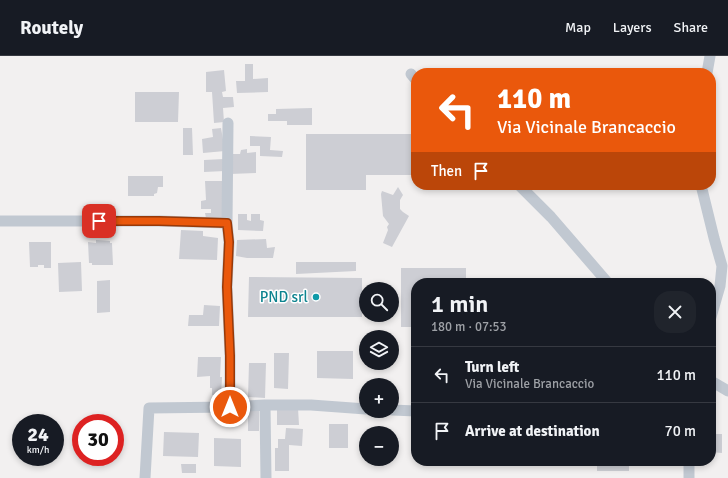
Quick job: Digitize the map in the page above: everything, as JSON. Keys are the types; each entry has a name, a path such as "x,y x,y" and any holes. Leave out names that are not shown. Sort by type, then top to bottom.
{"street":[{"path":"708,68 710,56"},
{"path":"228,122 227,223 229,242 227,287 230,356 230,407"},
{"path":"524,190 551,217 604,278"},
{"path":"702,190 722,266 720,286 716,300"},
{"path":"0,221 159,221 227,223"},
{"path":"716,384 728,391"},
{"path":"265,405 266,478"},
{"path":"144,478 149,408 311,405 359,408"},
{"path":"399,410 411,411"},
{"path":"689,466 689,478"}],"building":[{"path":"245,64 253,64 253,79 268,78 268,92 237,93 236,81 245,81"},
{"path":"224,70 226,91 222,92 223,97 233,97 234,107 223,108 224,122 214,123 212,92 206,92 206,72"},
{"path":"135,92 179,92 178,122 135,122"},
{"path":"312,108 312,125 287,125 287,121 268,121 268,114 276,114 276,109"},
{"path":"183,128 192,128 193,155 183,155"},
{"path":"221,128 225,151 203,153 202,139 213,137 212,129"},
{"path":"306,134 411,134 411,175 366,175 366,190 306,190"},
{"path":"250,136 271,137 270,150 283,151 282,157 260,156 260,146 250,146"},
{"path":"247,149 247,153 256,152 256,173 230,174 229,154 240,154 241,150"},
{"path":"224,159 225,171 204,172 204,160"},
{"path":"128,176 163,176 163,187 158,187 157,193 154,194 154,196 128,196"},
{"path":"205,181 224,181 223,218 206,218 205,213 211,213 211,209 201,209 201,201 206,200"},
{"path":"398,187 403,195 400,200 400,209 409,216 392,247 383,243 389,224 383,216 381,194 382,191 393,195"},
{"path":"238,214 247,214 247,220 251,221 251,214 260,214 260,220 264,221 263,231 238,230"},
{"path":"181,230 203,231 203,236 218,238 217,260 179,259"},
{"path":"266,239 267,248 275,247 273,258 247,258 236,256 237,240"},
{"path":"96,240 110,241 110,243 112,243 113,265 92,265 92,263 89,263 88,242 96,243"},
{"path":"29,242 51,242 51,268 44,268 44,265 30,267"},
{"path":"81,262 82,291 59,292 58,263"},
{"path":"296,262 356,262 356,271 296,274"},
{"path":"401,268 466,268 466,278 411,278 411,327 401,327"},
{"name":"PND srl","path":"249,277 362,278 362,282 359,282 359,317 248,317"},
{"path":"110,280 110,312 97,313 97,281"},
{"path":"204,305 220,306 219,326 188,326 189,315 203,315"},
{"path":"317,351 353,351 353,379 317,378"},
{"path":"274,353 289,353 288,389 274,388"},
{"path":"198,357 221,357 221,395 212,395 212,388 210,388 210,376 197,377"},
{"path":"249,363 266,363 265,398 248,397"},
{"path":"277,408 298,408 299,425 277,425"},
{"path":"248,411 259,411 259,431 248,431"},
{"path":"329,424 348,424 348,448 329,448"},
{"path":"286,428 303,429 302,446 289,445 289,471 275,471 275,448 278,448 278,439 285,439"},
{"path":"164,432 199,433 198,457 163,456"},
{"path":"716,434 722,434 722,453 716,452"},
{"path":"214,438 241,439 241,467 214,466"},
{"path":"181,464 196,464 196,473 182,473"},
{"path":"597,466 629,466 629,471 597,471"}],"place":[{"name":"PND srl","path":"316,297"}],"route":[{"path":"99,221 227,223 229,242 227,287 230,356 230,407"}]}
